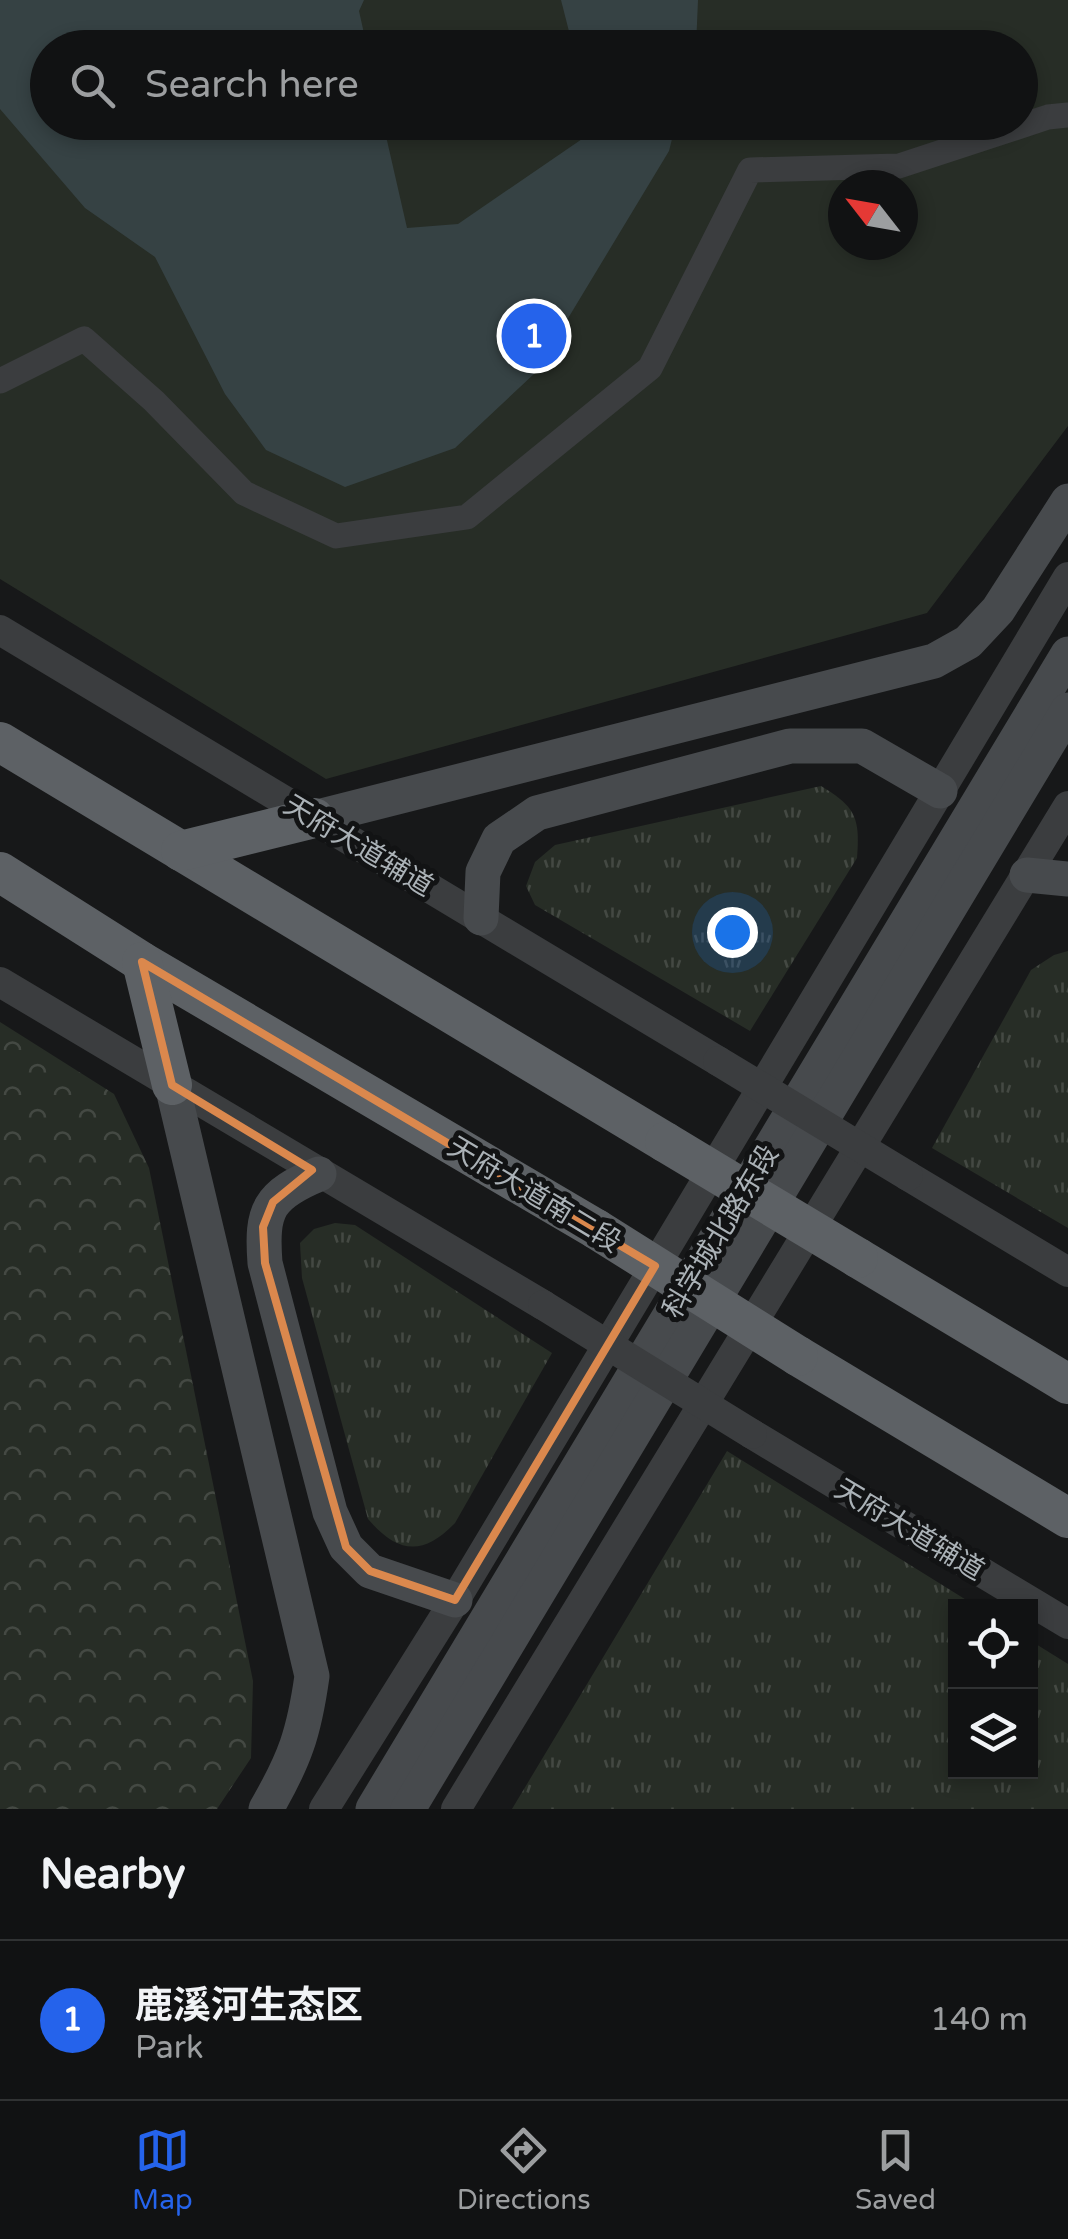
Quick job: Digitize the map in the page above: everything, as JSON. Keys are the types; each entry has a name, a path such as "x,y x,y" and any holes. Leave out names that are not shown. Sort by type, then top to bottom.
{"highway":[{"path":"0,742 1068,1384"},
{"path":"181,851 314,818"},
{"name":"天府大道南二段","path":"0,872 142,962 596,1229 1068,1518"},
{"path":"142,962 172,1085"}],"main road":[{"path":"314,818 934,662 968,642 998,610 1068,501"},
{"name":"科学城北路东段","path":"373,1809 1068,654"},
{"name":"科学城北路东段","path":"408,1809 1068,710"},
{"path":"480,918 483,872 500,839 537,813 790,746 827,743 862,746 940,790"},
{"path":"1026,875 1068,879"},
{"path":"172,1085 312,1676 306,1719 292,1764 266,1809"},
{"path":"319,1174 295,1184 273,1202 262,1227 265,1263 330,1512 346,1547 370,1571 454,1600"}],"street":[{"path":"1038,120 1068,114"},
{"path":"0,381 84,340 154,400 244,494 336,536 466,517 650,368 750,170 899,166 978,140"},
{"path":"324,1809 454,1600 1068,578"},
{"name":"天府大道辅道","path":"0,630 1068,1272"},
{"path":"456,1809 1068,806"},
{"path":"0,982 319,1174"},
{"name":"天府大道辅道","path":"319,1174 543,1305 1068,1624"}],"highlighted area":[{"path":"142,962 655,1266 455,1600 370,1571 346,1547 265,1263 263,1227 273,1202 312,1170 172,1085"}],"green space":[{"path":"0,0 1068,0 1068,426 927,613 326,779 0,579"},
{"path":"821,786 842,800 853,815 858,833 857,858 750,1031 535,905 526,886 535,862 555,845"},
{"path":"1068,951 1068,1228 932,1148 1031,970"},
{"path":"0,1022 114,1094 149,1168 253,1681 251,1758 217,1809 0,1809"},
{"path":"335,1223 355,1225 552,1353 455,1523 421,1545 400,1544 368,1519 302,1278 300,1243 314,1229"},
{"path":"727,1451 965,1599 948,1599 948,1779 1038,1779 1038,1645 1068,1664 1068,1809 512,1809"}],"shaded area":[{"path":"0,0 364,0 359,11 363,30 30,30 30,140 387,140 407,228 458,224 581,140 672,140 669,151 535,373 455,448 345,487 266,450 225,394 155,257 85,208 0,109"},
{"path":"561,0 698,0 697,30 569,30"}],"place":[{"name":"鹿溪河生态区","path":"534,336"}]}
